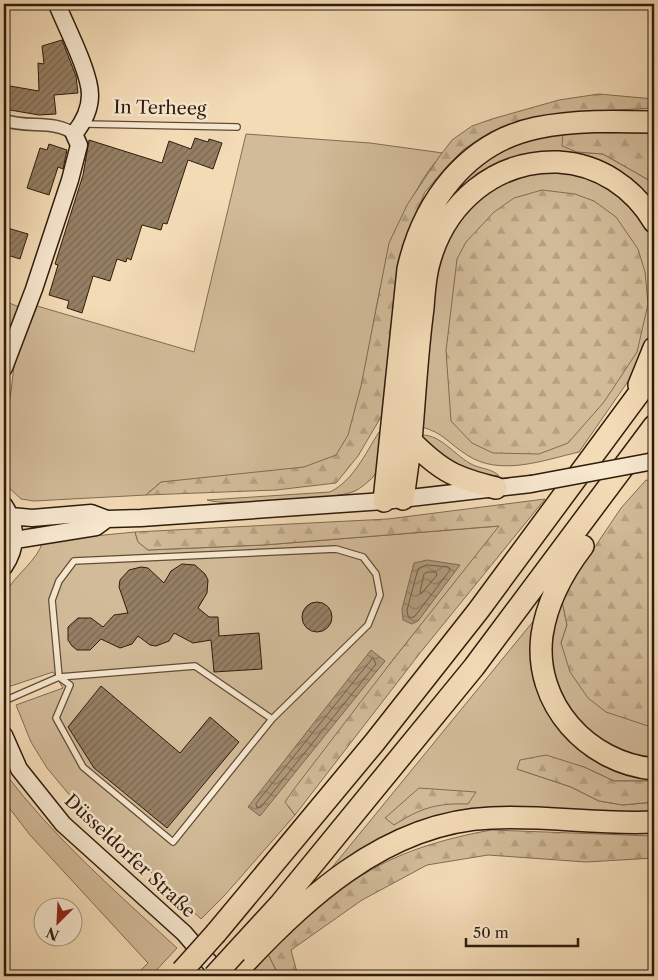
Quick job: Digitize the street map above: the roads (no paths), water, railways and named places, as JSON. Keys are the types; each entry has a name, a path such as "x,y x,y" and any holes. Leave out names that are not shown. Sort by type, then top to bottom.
{"highway":[{"path":"394,500 408,269 413,244 441,190 460,169 482,152 521,133 564,124 654,122"},
{"path":"394,500 411,441 418,341 428,265 439,235 460,203 471,192 498,174 512,168 538,163 565,163 601,172 620,183 638,199 654,222"},
{"path":"626,412 654,348"},
{"path":"179,973 216,934 374,743 478,611 654,373"},
{"path":"238,964 281,903 474,667 654,426"},
{"path":"411,441 438,467 452,475 496,488"},
{"path":"631,458 622,492 569,564 558,584 546,615 541,650 549,694 572,730 595,749 609,756 626,764 654,769"},
{"path":"214,976 238,964 282,923 363,860 422,832 452,823 492,818 654,822"}],"main road":[{"path":"4,368 34,289 70,180 79,145 78,129 90,97 88,80 57,4"},
{"path":"4,567 12,554 14,540 7,511 32,518 91,513 107,519 394,500 531,484 654,461"},
{"path":"14,540 96,527 107,519"},
{"name":"Düsseldorfer Straße","path":"4,735 19,769 63,824 184,933 221,976"}],"street":[{"name":"In Terheeg","path":"4,120 22,125 78,129"}],"lane":[{"name":"In Terheeg","path":"78,129 238,127"},
{"path":"336,549 363,557 376,574 380,595 368,625 272,719 173,842 83,767 56,718 70,685 59,677 52,600 59,581 74,562 336,549"},
{"path":"4,701 59,677 195,666 272,719"}],"water":[{"path":"427,560 460,565 418,621 412,624 403,620 402,609 414,563"},
{"path":"371,650 385,661 260,816 248,807"}]}
